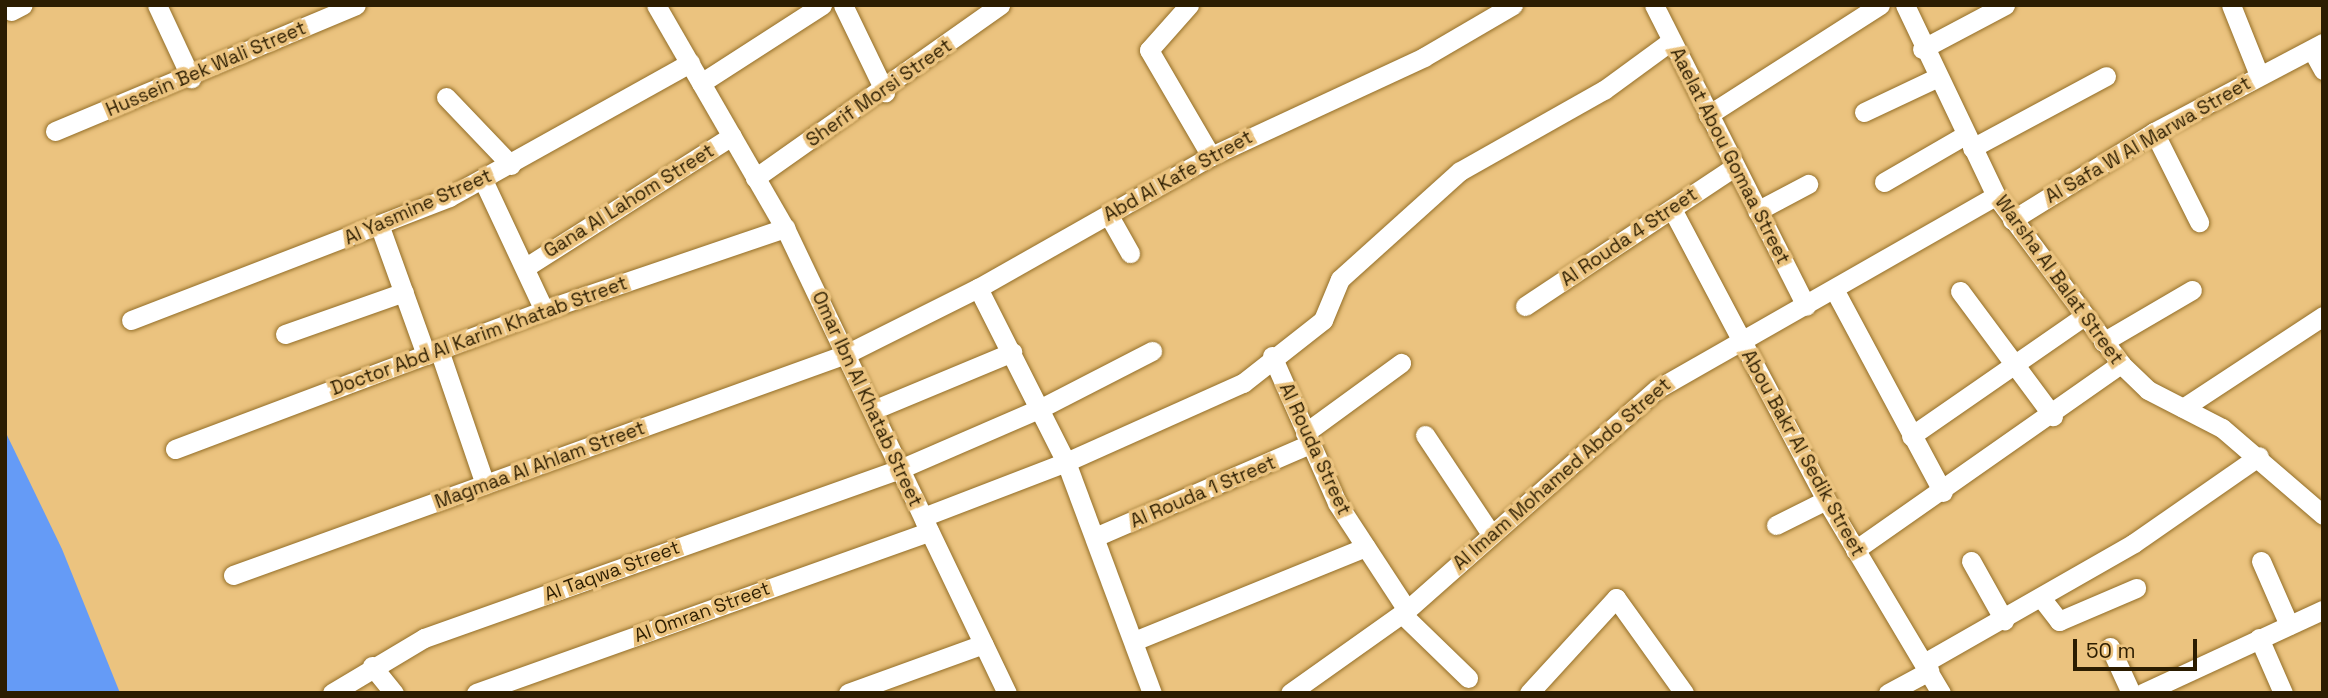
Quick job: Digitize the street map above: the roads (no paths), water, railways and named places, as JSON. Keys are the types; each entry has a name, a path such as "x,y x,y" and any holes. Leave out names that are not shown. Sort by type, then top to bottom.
{"street":[{"path":"157,5 191,78"},
{"name":"Hussein Bek Wali Street","path":"55,131 191,78 356,5"},
{"name":"Omar Ibn Al Khatab Street","path":"656,5 785,228 926,524 1066,462 1184,414 1243,383 1272,356 1323,320 1340,279 1460,171 1604,90 1671,41"},
{"path":"701,83 822,5"},
{"path":"843,5 885,92"},
{"name":"Sherif Morsi Street","path":"755,177 885,92 1000,5"},
{"path":"1189,5 1149,50 1211,156"},
{"name":"Abd Al Kafe Street","path":"846,354 978,289 1211,156 1424,57 1513,5"},
{"name":"Aaelat Abou Gomaa Street","path":"1654,5 1806,306"},
{"path":"1708,115 1880,5"},
{"name":"Warsha Al Balat Street","path":"1905,5 1922,49 1996,196 2083,317 2121,364 2148,390 2183,408 2259,456 2318,504"},
{"path":"1922,49 2005,5"},
{"path":"2231,5 2259,75"},
{"path":"2318,46 2323,70"},
{"name":"Al Safa W Al Marwa Street","path":"2012,220 2154,132 2318,46"},
{"name":"Al Yasmine Street","path":"131,320 380,227 483,180 691,64"},
{"path":"1884,182 2106,76"},
{"path":"1864,112 1937,78"},
{"path":"446,97 511,165"},
{"path":"2154,132 2199,222"},
{"name":"Gana Al Lahom Street","path":"526,267 732,136"},
{"name":"Al Rouda 4 Street","path":"1525,306 1734,168"},
{"path":"483,180 544,310"},
{"path":"1756,211 1808,184"},
{"name":"Al Imam Mohamed Abdo Street","path":"1290,693 1404,612 1640,402 1740,338 1835,291 1996,196"},
{"name":"Abou Bakr Al Sedik Street","path":"1672,209 1826,500 1941,693"},
{"path":"1108,214 1130,253"},
{"path":"380,227 404,292 433,353 485,484"},
{"name":"Doctor Abd Al Karim Khatab Street","path":"175,449 544,310 785,228"},
{"path":"978,289 1041,408 1066,462 1152,693"},
{"path":"2104,342 2192,290"},
{"path":"1835,291 1943,492"},
{"path":"1960,291 2053,416"},
{"path":"285,334 404,292"},
{"path":"2183,408 2323,316"},
{"path":"1911,436 2015,367 2083,317"},
{"name":"Al Taqwa Street","path":"332,693 372,666 424,638 900,468 1041,408 1152,351"},
{"path":"873,410 1012,352"},
{"name":"Magmaa Al Ahlam Street","path":"233,575 846,354"},
{"name":"Al Rouda Street","path":"1272,356 1307,439 1404,612 1468,678"},
{"name":"Al Rouda 1 Street","path":"1095,537 1307,439 1401,363"},
{"path":"1855,550 2053,416 2121,364"},
{"path":"1425,435 1491,534"},
{"path":"1888,693 1926,667 2042,599 2259,456"},
{"path":"1776,525 1826,500"},
{"path":"926,524 1007,693"},
{"name":"Al Omran Street","path":"475,693 926,524"},
{"path":"1134,641 1366,547"},
{"path":"1971,561 2004,620"},
{"path":"2261,561 2289,625"},
{"path":"2042,599 2059,621 2136,588"},
{"path":"1529,693 1616,598 1684,693"},
{"path":"2143,693 2259,638 2322,612"},
{"path":"2259,638 2283,693"},
{"path":"848,693 983,643"},
{"path":"2110,647 2131,693"},
{"path":"372,666 394,693"}],"water":[{"path":"5,431 62,549 120,693 5,693"}]}
